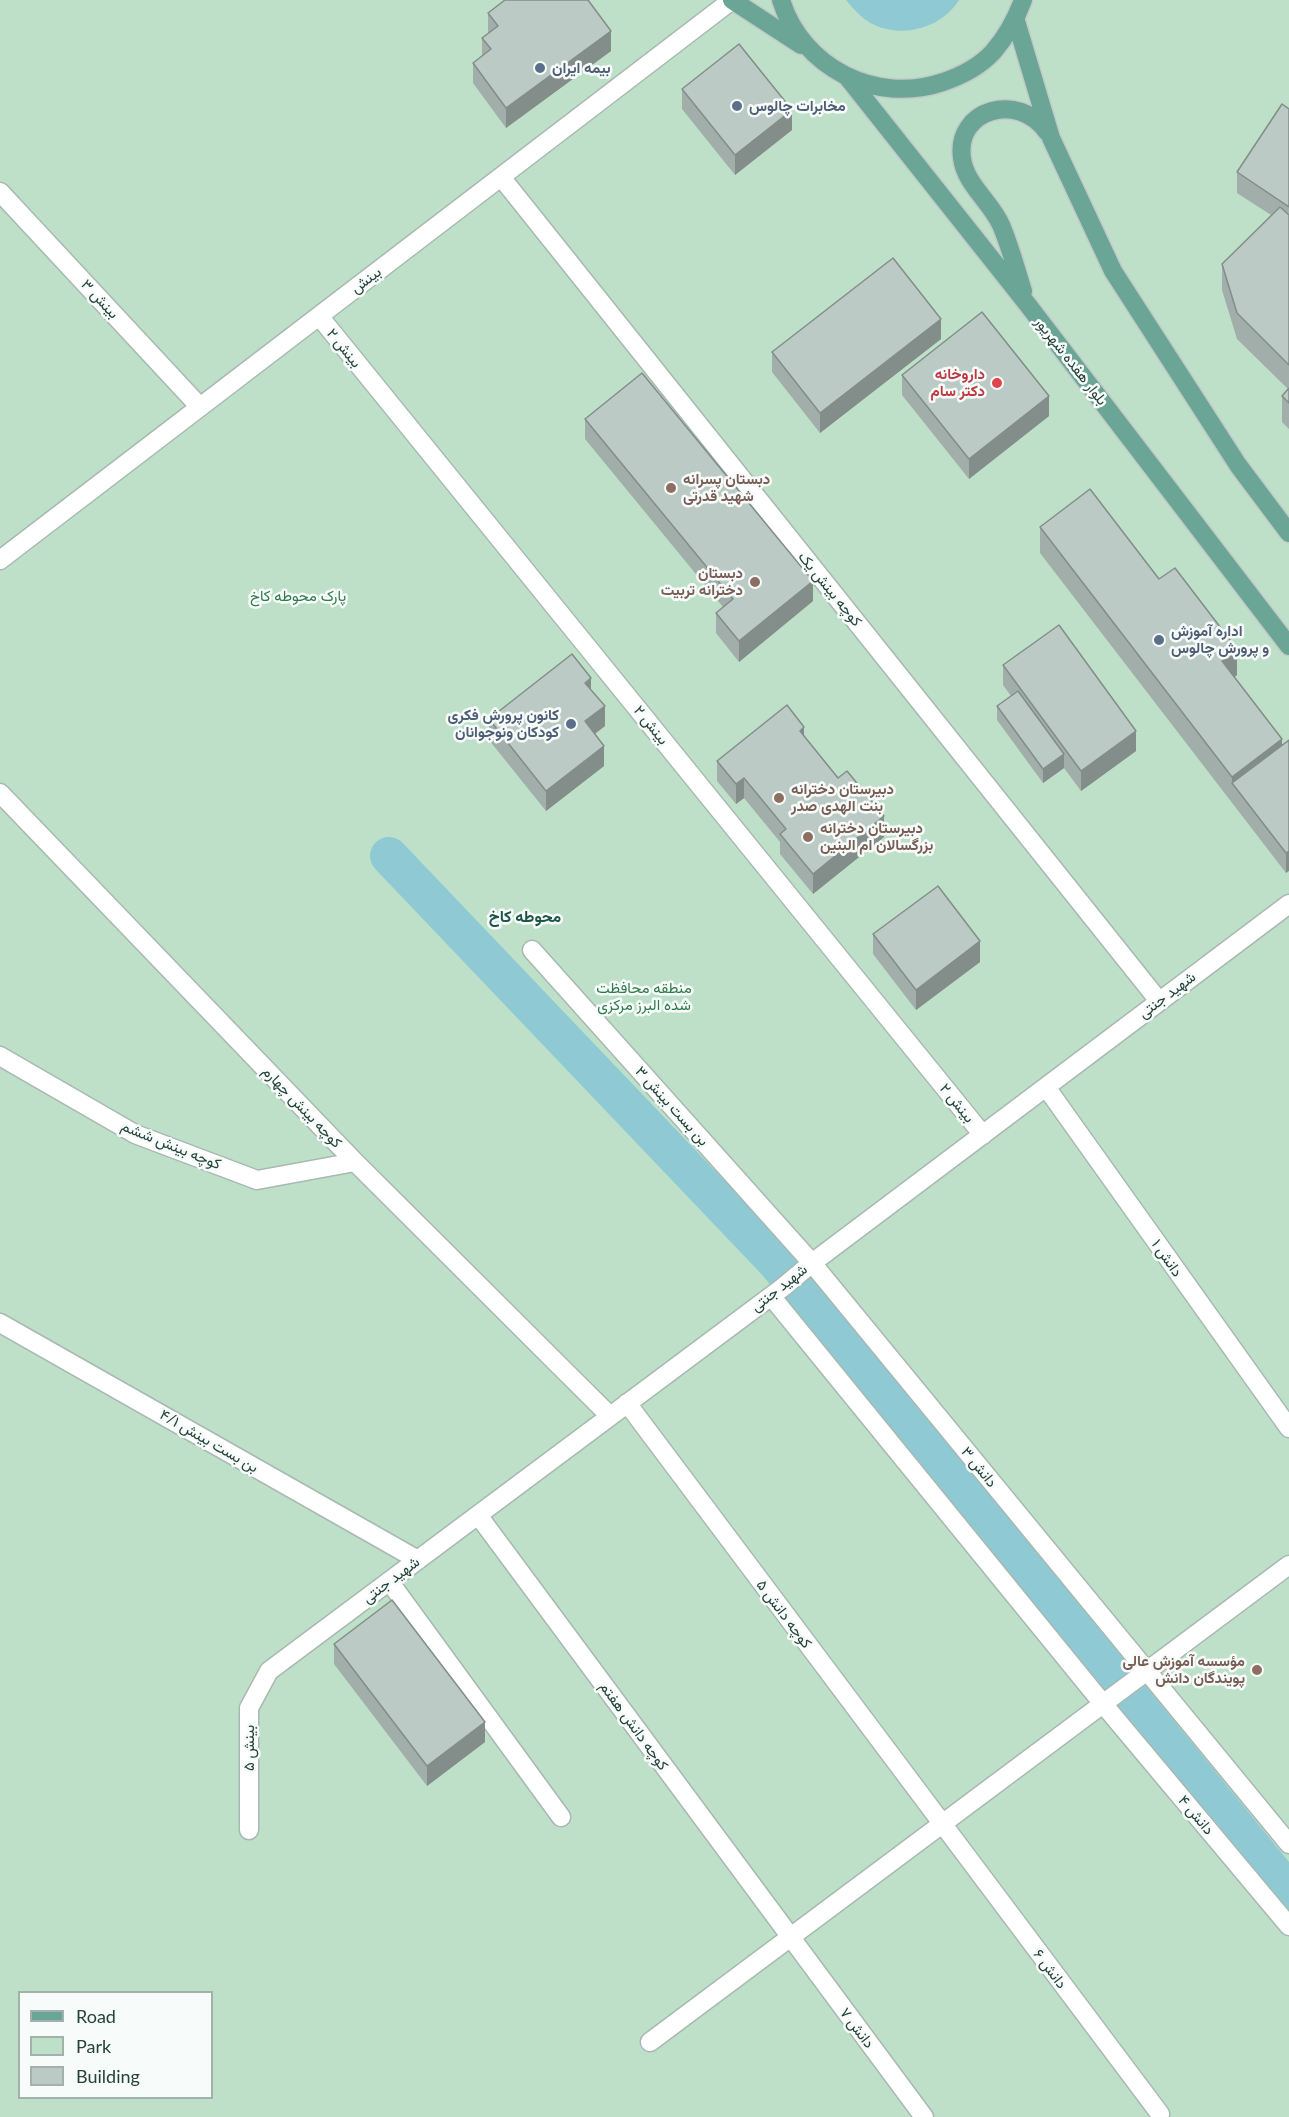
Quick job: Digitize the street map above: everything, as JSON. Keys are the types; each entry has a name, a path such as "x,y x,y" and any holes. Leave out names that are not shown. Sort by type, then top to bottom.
{"main road":[{"path":"732,0 808,50 827,66 848,78 886,89 925,88 962,76 993,53 1016,21 1023,0"},
{"path":"781,0 786,18 808,50"},
{"path":"1016,21 1051,138 1113,271 1238,465 1289,534"},
{"name":"بلوار هفده شهریور","path":"848,78 1028,305 1289,646"},
{"path":"1028,305 1000,224 965,170 962,156 963,142 969,129 978,118 991,111 1005,108 1019,110 1033,116 1051,138"}],"street":[{"name":"بینش","path":"0,560 732,0"},
{"name":"کوچه بینش یک","path":"501,177 1159,1001"},
{"name":"بینش ۳","path":"0,192 200,407"},
{"name":"بینش ۲","path":"319,316 983,1135"},
{"name":"کوچه بینش چهارم","path":"0,793 355,1162 610,1416"},
{"name":"شهید جنتی","path":"268,1671 777,1292 805,1268 1289,903"},
{"name":"بن بست بینش ۳","path":"532,950 805,1268"},
{"name":"کوچه بینش ششم","path":"0,1056 135,1134 257,1180 355,1162"},
{"name":"دانش ۱","path":"1046,1087 1289,1428"},
{"name":"دانش ۳","path":"805,1268 1146,1671"},
{"path":"777,1292 1104,1705"},
{"name":"بن بست بینش ۴/۱","path":"0,1323 418,1560"},
{"name":"کوچه دانش ۵","path":"627,1403 941,1825"},
{"name":"کوچه دانش هفتم","path":"478,1515 790,1938"},
{"path":"650,2042 1289,1565"},
{"path":"389,1581 561,1817"},
{"name":"بینش ۵","path":"249,1830 249,1708 268,1671"},
{"path":"1146,1671 1289,1844"},
{"name":"دانش ۴","path":"1104,1705 1289,1926"},
{"name":"دانش ۶","path":"941,1825 1160,2114"},
{"name":"دانش ۷","path":"790,1938 924,2117"}],"green space":[{"name":"منطقه محافظت شده البرز مرکزی","path":"0,0 1289,0 1289,2117 0,2117"}],"water":[{"path":"846,0 959,0 944,17 934,23 913,30 901,31 874,25 861,16"}],"building":[{"path":"505,0 588,0 611,31 506,108 473,63 491,49 482,38 498,26 488,13"},
{"path":"739,44 792,110 735,155 682,89"},
{"path":"1282,104 1289,109 1289,207 1237,172"},
{"path":"1280,207 1289,215 1289,365 1237,313 1222,264"},
{"path":"893,258 941,319 820,413 772,352"},
{"path":"982,312 1049,396 969,459 902,375"},
{"path":"642,373 813,581 739,641 716,613 733,599 585,419"},
{"path":"1289,388 1289,403 1282,396"},
{"name":"اداره آموزش و پرورش چالوس","path":"1090,489 1159,579 1175,568 1237,649 1222,661 1282,739 1232,777 1040,527"},
{"path":"1059,625 1136,731 1081,771 1003,665"},
{"path":"572,654 591,678 585,683 605,706 585,721 604,746 546,791 489,719"},
{"path":"1018,691 1064,754 1043,769 997,706"},
{"path":"787,705 804,727 800,731 838,778 847,771 884,816 813,874 780,834 786,829 744,778 736,784 717,761"},
{"path":"1289,740 1289,851 1286,853 1232,783"},
{"path":"938,886 980,941 916,990 873,934"},
{"path":"392,1600 485,1722 427,1766 334,1644"}],"waterway":[{"path":"389,856 777,1263 1289,1892"}],"place":[{"name":"بیمه ایران","path":"540,68"},
{"name":"مخابرات چالوس","path":"737,106"},
{"name":"داروخانه دکتر سام","path":"997,383"},
{"name":"دبستان پسرانه شهید قدرتی","path":"671,488"},
{"name":"دبستان دخترانه تربیت","path":"755,582"},
{"name":"اداره آموزش و پرورش چالوس","path":"1159,640"},
{"name":"کانون پرورش فکری کودکان ونوجوانان","path":"571,724"},
{"name":"دبیرستان دخترانه بنت الهدی صدر","path":"779,798"},
{"name":"دبیرستان دخترانه بزرگسالان ام البنین","path":"808,837"},
{"name":"مؤسسه آموزش عالی پویندگان دانش","path":"1257,1670"}],"district":[{"name":"محوطه کاخ","path":"525,917"}],"park label":[{"name":"پارک محوطه کاخ","path":"298,596"}]}
